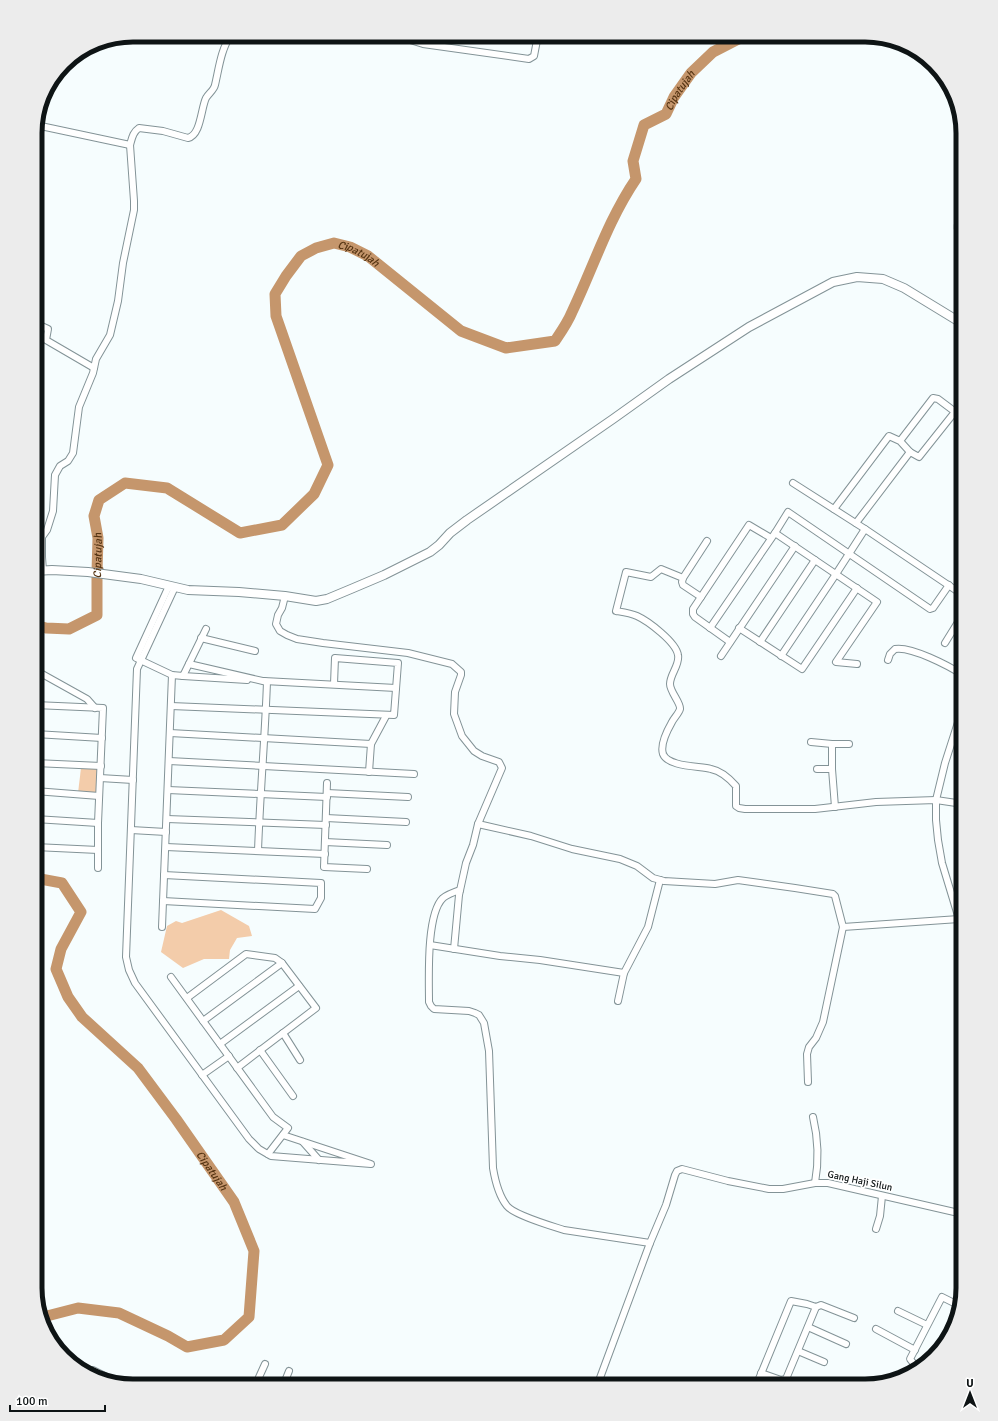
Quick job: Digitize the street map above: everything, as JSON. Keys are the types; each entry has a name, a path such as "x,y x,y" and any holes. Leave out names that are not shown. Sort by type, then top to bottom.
{"street":[{"path":"42,537 47,530 53,511 55,475 60,466 68,461 73,453 79,407 94,368 96,358 110,335 118,301 123,263 132,222 134,201 130,145 132,135 135,130 139,128 163,131 188,138 195,135 205,101 215,86 216,76 227,42"},
{"path":"417,42 529,59 534,56 537,42"},
{"path":"42,126 130,145"},
{"path":"42,571 88,572 141,579 172,587 201,592 221,591 286,596 316,601 327,599 384,575 430,552 439,546 450,533 467,520 669,379 749,327 833,282 857,277 883,279 904,288 956,320"},
{"path":"42,326 48,329 46,340 94,368"},
{"path":"834,509 889,436 900,441 910,452 919,457 954,413 954,411 938,399 934,398 900,441"},
{"path":"856,523 910,452"},
{"path":"793,483 956,590"},
{"path":"710,628 788,512 930,609 933,608 949,585"},
{"path":"730,642 695,617 693,614 693,609 749,525 771,538"},
{"path":"781,656 865,529"},
{"path":"775,533 877,602 836,662 857,664"},
{"path":"701,597 683,585 682,582 683,578 707,541"},
{"path":"720,656 795,546"},
{"path":"760,642 815,560"},
{"path":"683,578 661,569 651,577 626,572 616,611 636,615 646,622 660,632 675,648 678,655 678,662 670,682 671,692 680,708 662,746 663,754 667,758 681,765 712,769 728,777 736,786 736,806 739,808 758,810 803,808 815,809 876,802 936,800 956,803"},
{"path":"172,587 137,669 126,957 129,970 135,982 249,1139 258,1148 271,1156 371,1164 283,1135"},
{"path":"739,628 802,669 857,588"},
{"path":"286,596 276,624 280,631 297,639 364,649 408,653 452,664 459,669 461,675 455,692 454,714 462,736 474,751 482,756 499,762 502,768 478,824 473,845 466,863 460,890 454,949"},
{"path":"945,643 956,625"},
{"path":"183,676 206,629"},
{"path":"201,638 255,651"},
{"path":"888,660 895,648 904,649 930,658 956,671"},
{"path":"171,706 386,716 394,715 398,663 335,658 334,684"},
{"path":"141,661 172,676 396,688"},
{"path":"189,664 267,682"},
{"path":"42,674 87,699 95,708"},
{"path":"162,927 172,676"},
{"path":"258,851 261,766 265,738 267,682"},
{"path":"42,705 104,708 99,796 98,868"},
{"path":"369,772 371,744 386,716"},
{"path":"956,729 945,763 936,800 936,820 942,863 956,909"},
{"path":"170,733 371,744"},
{"path":"42,734 102,738"},
{"path":"811,742 849,744"},
{"path":"832,744 835,807"},
{"path":"169,761 414,774"},
{"path":"42,763 101,766"},
{"path":"817,769 832,769"},
{"path":"100,778 133,780"},
{"path":"327,783 324,867 366,869"},
{"path":"168,790 260,794 408,797"},
{"path":"42,792 99,796"},
{"path":"42,819 98,823"},
{"path":"167,819 259,823 406,822"},
{"path":"478,824 531,836 572,849 620,859 637,866 653,878 660,880 715,884 738,880 833,894 837,900 844,927 823,1022 816,1038 809,1047 807,1054 808,1082"},
{"path":"131,830 166,832"},
{"path":"325,842 387,845"},
{"path":"42,847 98,850"},
{"path":"166,847 325,854"},
{"path":"163,901 315,909 321,898 321,883 164,875"},
{"path":"618,1001 624,973 648,928 660,880"},
{"path":"460,890 448,894 443,898 438,905 434,918 430,945 430,1002 434,1009 475,1012 484,1023 489,1051 493,1168 497,1186 505,1203 514,1211 550,1226 564,1230 650,1243 600,1379"},
{"path":"844,927 956,919"},
{"path":"430,945 624,973"},
{"path":"187,998 246,954 275,958 282,963 316,1008 237,1068"},
{"path":"203,1021 282,963"},
{"path":"171,977 273,1116 288,1128 268,1154"},
{"path":"220,1044 299,986"},
{"path":"283,1033 300,1060"},
{"path":"260,1050 293,1096"},
{"path":"202,1075 229,1056"},
{"path":"813,1117 816,1131 817,1161 814,1183"},
{"path":"302,1141 319,1160"},
{"name":"Gang Haji Silun","path":"650,1243 666,1205 675,1174 677,1171 682,1169 728,1181 769,1189 783,1189 814,1183 828,1183 956,1212"},
{"path":"876,1229 880,1216 882,1196"},
{"path":"914,1364 910,1359 942,1297 954,1303"},
{"path":"759,1379 791,1302 794,1301 816,1308"},
{"path":"785,1379 816,1308 821,1305 854,1318"},
{"path":"898,1311 927,1325"},
{"path":"808,1327 846,1344"},
{"path":"876,1329 915,1350"},
{"path":"798,1351 824,1362"},
{"path":"259,1379 265,1364"},
{"path":"286,1379 289,1371"},
{"path":"761,1373 782,1379"}],"shaded area":[{"path":"81,768 99,768 97,794 78,793"},
{"path":"221,910 249,926 252,936 237,938 230,950 229,959 204,959 183,968 161,952 167,926 176,921 182,923"}],"waterway":[{"name":"Cipatujah","path":"42,627 69,629 97,615 98,538 94,516 99,500 125,483 167,488 240,533 282,525 314,494 328,465 276,316 275,294 301,256 316,248 334,243 350,247 368,256 461,331 506,348 555,341 570,316 580,295 609,227 636,179 633,161 644,125 666,114 674,97 691,73 713,52 732,42"},
{"name":"Cipatujah","path":"42,879 62,883 81,912 61,949 56,969 68,997 82,1017 138,1068 176,1119 234,1202 254,1251 249,1317 224,1340 187,1347 168,1336 119,1313 78,1308 47,1316"}]}
